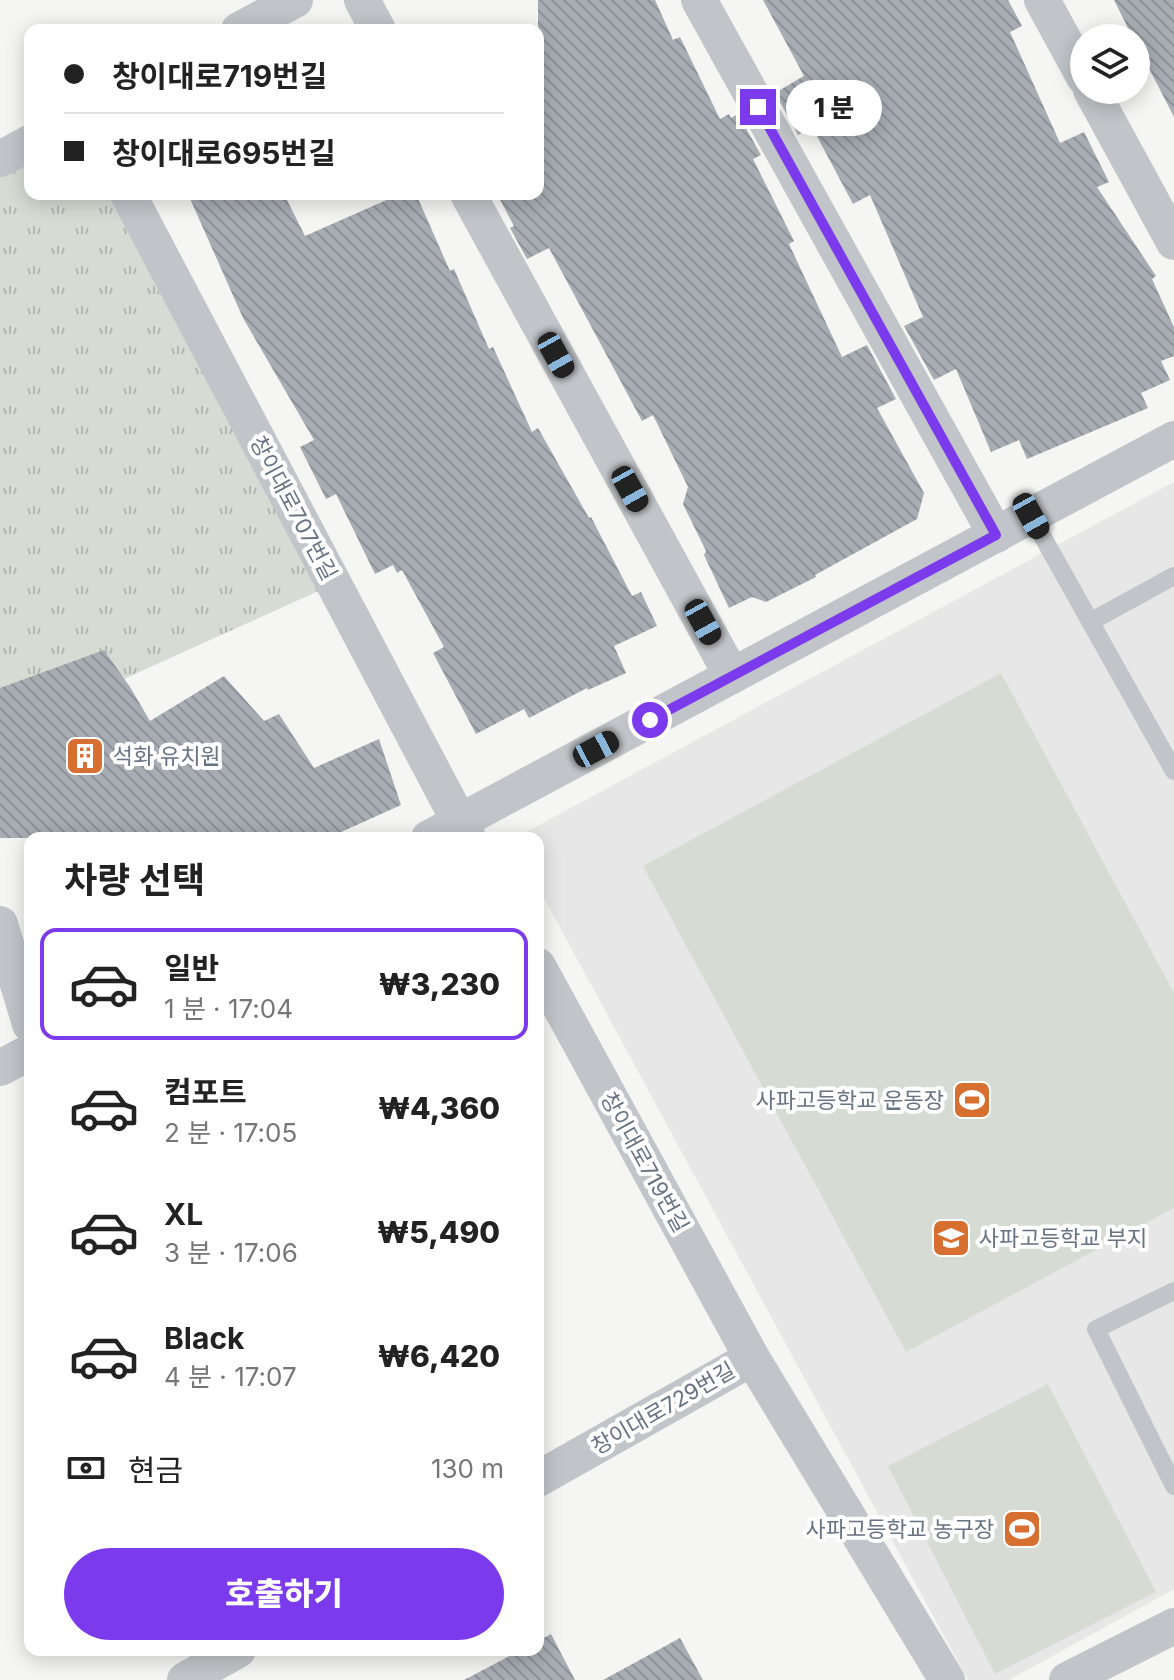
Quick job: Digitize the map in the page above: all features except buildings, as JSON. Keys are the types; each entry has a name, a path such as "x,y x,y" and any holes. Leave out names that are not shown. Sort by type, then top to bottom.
{"street":[{"path":"250,24 295,0"},
{"path":"362,0 375,24"},
{"path":"699,0 996,535"},
{"path":"1042,0 1070,51"},
{"path":"1099,104 1174,242"},
{"path":"0,159 24,146"},
{"name":"창이대로707번길","path":"131,200 452,832"},
{"path":"471,200 732,676"},
{"path":"452,832 732,676 1174,439"},
{"path":"0,924 24,1004"},
{"name":"창이대로719번길","path":"544,977 752,1358"},
{"path":"0,1068 24,1055"},
{"name":"창이대로729번길","path":"544,1476 752,1358 947,1680"},
{"path":"1067,1680 1174,1626"},
{"path":"185,1680 227,1656"}],"lane":[{"path":"1031,516 1174,771"},
{"path":"1090,622 1174,576"},
{"path":"1174,1291 1096,1329 1174,1486"}],"shaded area":[{"name":"사파고등학교 부지","path":"1174,482 1174,1589 1009,1680 968,1680 544,898 544,832 526,832"}],"green space":[{"path":"24,146 24,200 131,200 334,584 0,735 0,159"},
{"name":"사파고등학교 운동장","path":"1001,673 1174,993 1174,1208 906,1352 643,866"},
{"name":"사파고등학교 농구장","path":"1048,1384 1156,1592 995,1674 888,1466"}],"place":[{"name":"석화 유치원","path":"85,756"},
{"name":"사파고등학교 운동장","path":"972,1100"},
{"name":"사파고등학교 부지","path":"951,1238"},
{"name":"사파고등학교 농구장","path":"1022,1529"}],"route":[{"path":"650,720 996,535 758,107"}]}
